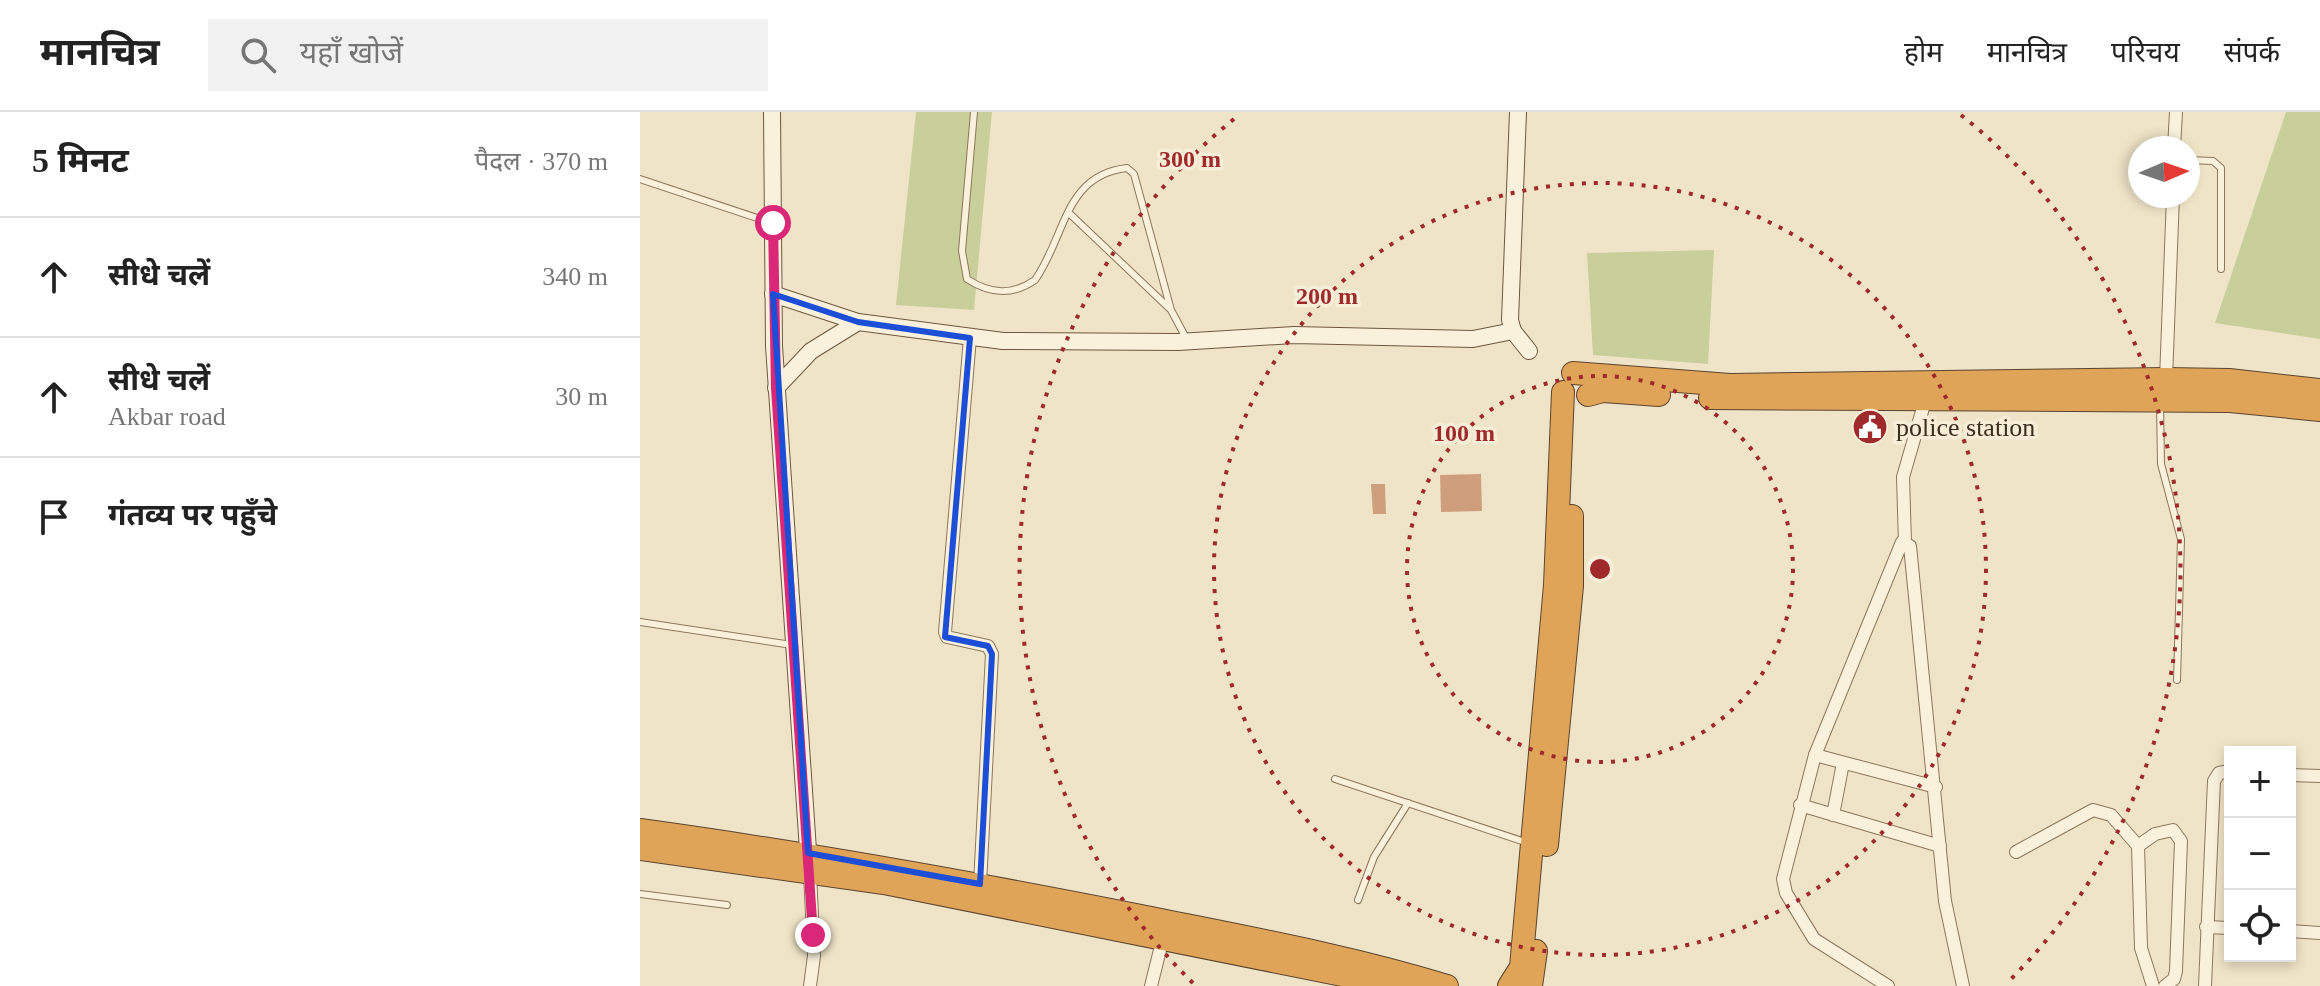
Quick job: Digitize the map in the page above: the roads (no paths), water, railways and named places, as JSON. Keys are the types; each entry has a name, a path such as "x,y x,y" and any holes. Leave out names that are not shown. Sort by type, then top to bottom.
{"highway":[{"path":"1568,382 1572,400 1603,391 1727,400 1925,401 2163,390 2229,380 2320,390"},
{"path":"1568,382 2163,390 2230,401 2320,410"},
{"path":"1509,986 1521,967 1555,585 1568,382"},
{"path":"1531,986 1572,586 1574,425 1587,396"},
{"path":"640,830 809,863 884,883 1397,986"},
{"path":"640,849 809,863 980,884 1361,959 1447,986"}],"street":[{"path":"772,112 776,388 809,863 814,956 810,986"},
{"path":"1518,112 1510,282 1513,331 1529,351"},
{"path":"2175,136 2176,112"},
{"path":"2163,390 2172,208"},
{"path":"773,294 858,322 970,338 1188,342 1294,335 1473,339 1513,331"},
{"path":"776,388 811,351 858,322"},
{"path":"970,338 945,632 947,637 988,646 992,654 980,884"},
{"path":"1905,543 1903,477 1925,401"},
{"path":"1888,986 1818,943 1786,893 1784,868 1815,755 1899,546 1905,543"},
{"path":"1905,543 1910,546 1949,926 1963,986"},
{"path":"1815,755 1936,787"},
{"path":"1833,815 1843,763"},
{"path":"2205,986 2214,781 2219,773 2224,772"},
{"path":"2296,775 2320,776"},
{"path":"1800,805 1940,846"},
{"path":"2016,852 2083,813 2099,810 2111,815 2138,846 2141,948 2153,986"},
{"path":"2138,846 2165,831 2173,830 2181,841 2176,971 2174,979 2165,986"},
{"path":"2206,927 2224,928"},
{"path":"2296,931 2320,933"},
{"path":"1151,986 1163,938"}],"lane":[{"path":"974,112 962,251 967,279 989,291 1014,291 1028,285 1039,276 1077,193 1088,180 1105,172 1132,170 1171,310 1188,342"},
{"path":"2200,160 2213,161 2221,168 2221,269"},
{"path":"640,179 773,223"},
{"path":"1070,214 1171,310"},
{"path":"2163,390 2161,464 2181,539 2177,680"},
{"path":"640,622 792,645"},
{"path":"1335,779 1532,844"},
{"path":"1358,900 1374,857 1408,803"},
{"path":"640,894 727,905"}],"place":[{"name":"police station","path":"1870,427"}]}
